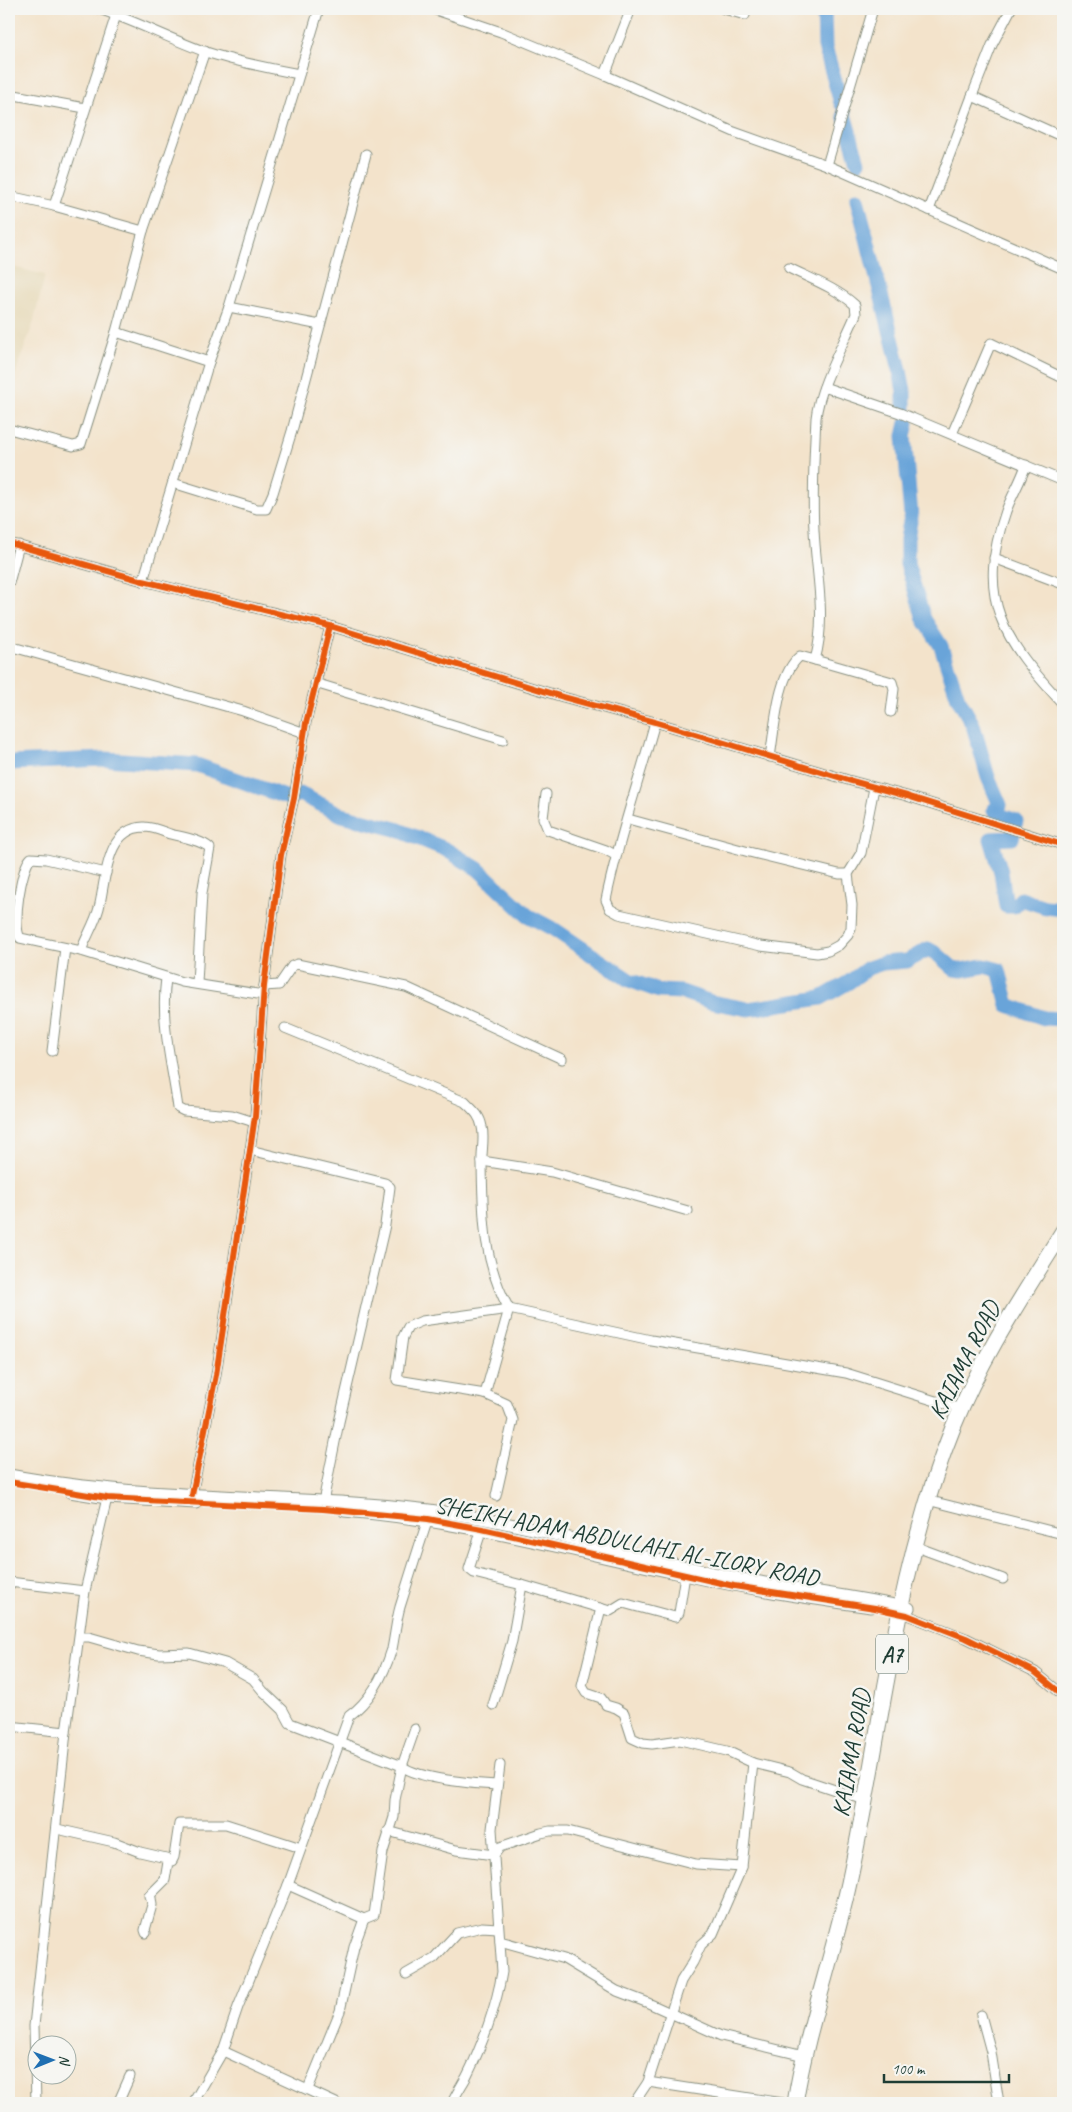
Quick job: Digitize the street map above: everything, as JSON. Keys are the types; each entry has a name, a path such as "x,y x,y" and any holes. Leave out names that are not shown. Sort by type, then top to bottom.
{"highway":[{"name":"KAIAMA ROAD","path":"795,2103 804,2056 844,1907 926,1508 944,1451 961,1409 1014,1309 1063,1232"},
{"name":"KAIAMA ROAD","path":"803,2103 820,2023 849,1917 858,1874 905,1611 935,1502 954,1443 981,1383 1020,1312 1063,1244"}],"street":[{"path":"99,9 117,12 205,51 254,65 299,74"},
{"path":"143,580 209,362 229,307 318,9"},
{"path":"433,9 464,13 734,132 827,165 1063,269"},
{"path":"605,75 631,9"},
{"path":"724,9 744,15 747,9"},
{"path":"827,165 872,9"},
{"path":"929,210 992,45 1011,9"},
{"path":"54,206 117,12"},
{"path":"9,429 73,446 81,444 116,332 143,231 205,51"},
{"path":"9,94 86,108"},
{"path":"972,96 1063,137"},
{"path":"173,483 257,509 266,509 273,493 292,431 366,154"},
{"path":"9,196 54,206 143,231"},
{"path":"789,268 831,288 855,305 856,314 817,405 814,453 814,529 821,636 815,660"},
{"path":"229,307 320,325"},
{"path":"116,332 209,362"},
{"path":"952,434 991,343 1063,378"},
{"path":"824,387 952,434 1063,481"},
{"path":"1026,465 1007,508 997,540 992,588 1001,620 1015,647 1063,704"},
{"path":"9,542 143,580 330,626 563,697 656,722 1063,844"},
{"path":"9,583 19,545"},
{"path":"994,558 1063,584"},
{"path":"192,1495 216,1375 254,1122 264,990 281,855 294,798 304,733 330,626"},
{"path":"9,646 243,712 304,733"},
{"path":"770,757 782,691 789,670 794,661 800,656 892,682 894,689 891,712"},
{"path":"315,683 503,740"},
{"path":"656,722 628,819 615,855 606,900 610,909 619,914 762,946 817,953 839,945 848,935 851,928 852,905 848,874 861,853 874,788"},
{"path":"546,794 543,818 548,830 606,850 615,855"},
{"path":"628,819 749,852 839,874 848,874"},
{"path":"81,951 99,910 106,873 115,844 126,834 143,827 173,835 210,848 202,893 197,984"},
{"path":"106,873 46,859 31,858 28,860 16,909 13,933 20,938 81,951 182,982 264,990 279,985 292,966 296,964 406,987 562,1059"},
{"path":"52,1052 65,948"},
{"path":"166,978 163,1002 164,1022 178,1108 184,1112 232,1115 254,1122"},
{"path":"285,1028 465,1102 479,1116 483,1128 482,1161 487,1252 497,1285 509,1309 485,1394"},
{"path":"250,1150 385,1183 390,1186 385,1225 341,1413 324,1502"},
{"path":"482,1161 552,1172 688,1211"},
{"path":"496,1496 513,1420 508,1404 485,1394 397,1380 403,1337 408,1327 422,1321 509,1309 651,1340 846,1373 961,1409"},
{"name":"SHEIKH ADAM ABDULLAHI AL-ILORY ROAD","path":"9,1475 43,1482 110,1490 383,1505 476,1517 733,1577 853,1596 905,1611"},
{"name":"SHEIKH ADAM ABDULLAHI AL-ILORY ROAD","path":"9,1482 107,1498 323,1509 428,1519 482,1529 734,1586 905,1611"},
{"path":"36,2103 34,2026 66,1732 85,1591 107,1498"},
{"path":"935,1502 1063,1534"},
{"path":"193,2103 223,2051 238,2007 288,1884 349,1716 361,1708 384,1670 392,1649 399,1610 428,1519"},
{"path":"482,1529 469,1569 474,1573 610,1611 623,1602 675,1617 679,1613 685,1575"},
{"path":"922,1549 1003,1579"},
{"path":"9,1582 85,1591"},
{"path":"493,1705 512,1641 522,1585"},
{"path":"601,1608 582,1686 583,1690 600,1698 606,1705 624,1713 632,1738 643,1743 652,1744 680,1740 727,1752 753,1763 790,1772 802,1779 865,1800"},
{"path":"905,1611 1035,1672 1063,1695"},
{"path":"80,1636 90,1637 138,1651 159,1654 189,1654 225,1663 253,1679 263,1692 284,1710 290,1723 402,1766 413,1772 478,1784 496,1785"},
{"path":"9,1726 66,1732"},
{"path":"288,1884 364,1919 374,1916 383,1852 388,1831 394,1818 395,1800 402,1766 415,1729"},
{"path":"634,2103 648,2082 680,1981 694,1962 701,1945 713,1934 742,1867 753,1763"},
{"path":"452,2103 478,2048 500,1986 502,1972 492,1829 500,1765"},
{"path":"168,1862 172,1861 174,1857 178,1824 184,1823 226,1824 301,1848"},
{"path":"56,1829 114,1842 140,1852 166,1858 168,1862 165,1880 149,1896 152,1905 146,1932"},
{"path":"388,1831 456,1850 494,1855"},
{"path":"494,1855 500,1847 541,1833 568,1831 696,1864 742,1867"},
{"path":"308,2089 340,2011 354,1947 364,1919"},
{"path":"406,1974 434,1958 457,1933 482,1928 498,1928"},
{"path":"500,1941 564,1959 617,1991 721,2036 804,2056"},
{"path":"981,2016 991,2052 999,2103"},
{"path":"223,2051 336,2103"},
{"path":"118,2103 130,2076"},
{"path":"648,2082 783,2103"}],"shaded area":[{"path":"9,266 45,275 33,324 9,392"}],"waterway":[{"path":"824,9 825,47 841,103"},
{"path":"844,114 858,162"},
{"path":"857,199 899,366 904,391 904,408"},
{"path":"907,423 904,436 911,516 907,539 907,564 924,619 941,646 958,698 973,725 988,777 1000,805 994,810 1000,815 1016,821 1012,838 991,839 1001,872 1006,906 1014,906 1021,899 1045,907 1063,909"},
{"path":"9,763 105,759 197,765 288,798 300,794 342,815 396,829 445,849 478,869 527,915 555,930 629,980 659,991 682,992 711,1002 748,1009 821,998 849,982 868,968 883,963 907,961 928,949 937,954 954,969 962,970 984,966 999,970 1008,1005 1044,1018 1063,1019"}],"cycle path":[{"path":"9,543 143,581 330,626 563,697 907,796 1063,845"},
{"path":"192,1495 216,1375 255,1116 264,986 281,855 294,798 306,723 330,626"},
{"path":"9,1482 107,1498 323,1509 428,1519 482,1529 734,1586 875,1608 907,1615 966,1638 1035,1672 1063,1695"}]}
